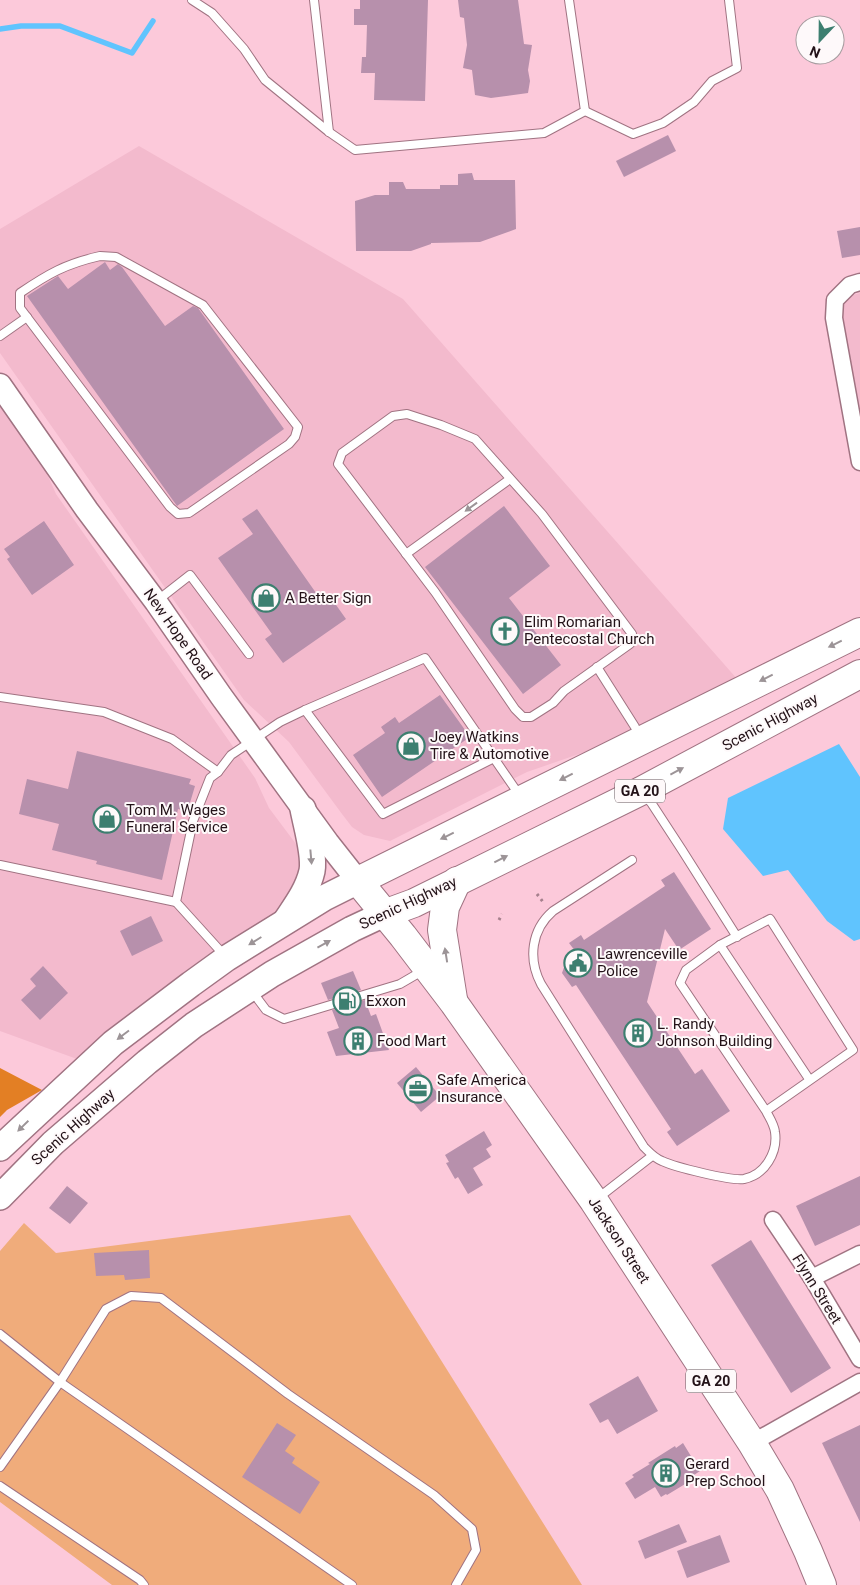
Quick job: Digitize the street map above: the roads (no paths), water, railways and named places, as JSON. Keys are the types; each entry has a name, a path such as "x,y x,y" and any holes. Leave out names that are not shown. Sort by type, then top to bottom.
{"highway":[{"path":"358,881 860,632"},
{"name":"Scenic Highway","path":"384,914 414,903 641,791 860,674"},
{"name":"Jackson Street","path":"358,881 454,1003 594,1201 752,1443 780,1490 822,1585"},
{"path":"454,1003 442,930 445,906 457,881"}],"main road":[{"path":"285,922 305,890 312,868 311,850 303,809"},
{"path":"0,1148 113,1043 227,958 324,898 358,881"},
{"name":"Scenic Highway","path":"0,1197 53,1143 147,1062 194,1025 272,974 384,914"}],"street":[{"path":"859,455 834,318 835,300 850,285 860,282"},
{"name":"New Hope Road","path":"0,385 221,696 358,881"},
{"name":"Flynn Street","path":"773,1220 812,1278 860,1359"},
{"path":"812,1278 860,1254"},
{"path":"752,1443 860,1382"}],"lane":[{"path":"192,0 212,13 244,48 266,80 329,132 355,150 544,133 586,111"},
{"path":"314,0 329,132"},
{"path":"569,0 586,111"},
{"path":"586,111 633,134 663,123 694,102 712,81 737,68 729,0"},
{"path":"100,256 116,257 203,305 298,427 295,437 289,444 189,513 178,514 170,507 27,317 20,308 20,294 48,274 77,261 100,256"},
{"path":"0,336 27,317"},
{"path":"407,414 475,439 510,478 542,514 632,634 630,644 564,691 553,703 531,717 524,717 515,709 435,592 338,464 342,453 385,421 393,416 407,414"},
{"path":"406,554 510,478"},
{"path":"156,602 190,574 249,654"},
{"path":"176,902 193,821 210,778 218,772 231,755 280,722 425,658 522,799"},
{"path":"598,667 641,740"},
{"path":"0,698 104,712 172,739 218,772"},
{"path":"305,710 383,814 494,758"},
{"path":"641,791 652,804 737,937"},
{"path":"632,860 546,917 535,934 533,953 535,974 652,1156 663,1162 716,1176 744,1178 764,1168 770,1161 774,1150 775,1132 772,1122 680,982 686,970 720,945 770,919 853,1050 809,1079 766,1111"},
{"path":"0,865 176,902 227,958"},
{"path":"720,945 809,1079"},
{"path":"250,989 266,1010 284,1018 400,984 428,968"},
{"path":"594,1201 652,1156"},
{"path":"0,1467 60,1382 106,1309 131,1296 161,1298 288,1394 434,1495 472,1529 476,1550 456,1585"},
{"path":"0,1334 60,1382 352,1585"},
{"path":"0,1486 140,1580 144,1585"}],"water":[{"path":"839,744 860,777 860,939 854,941 827,921 788,870 763,876 723,829 728,798"}],"waterway":[{"path":"0,29 21,26 60,26 132,53 153,21"}],"place":[{"name":"A Better Sign","path":"266,598"},
{"name":"Elim Romarian Pentecostal Church","path":"505,631"},
{"name":"Joey Watkins Tire & Automotive","path":"411,746"},
{"name":"Tom M. Wages Funeral Service","path":"107,819"},
{"name":"Lawrenceville Police","path":"578,963"},
{"name":"Exxon","path":"347,1001"},
{"name":"L. Randy Johnson Building","path":"638,1033"},
{"name":"Food Mart","path":"358,1041"},
{"name":"Safe America Insurance","path":"418,1089"},
{"name":"Gerard Prep School","path":"666,1473"}]}
